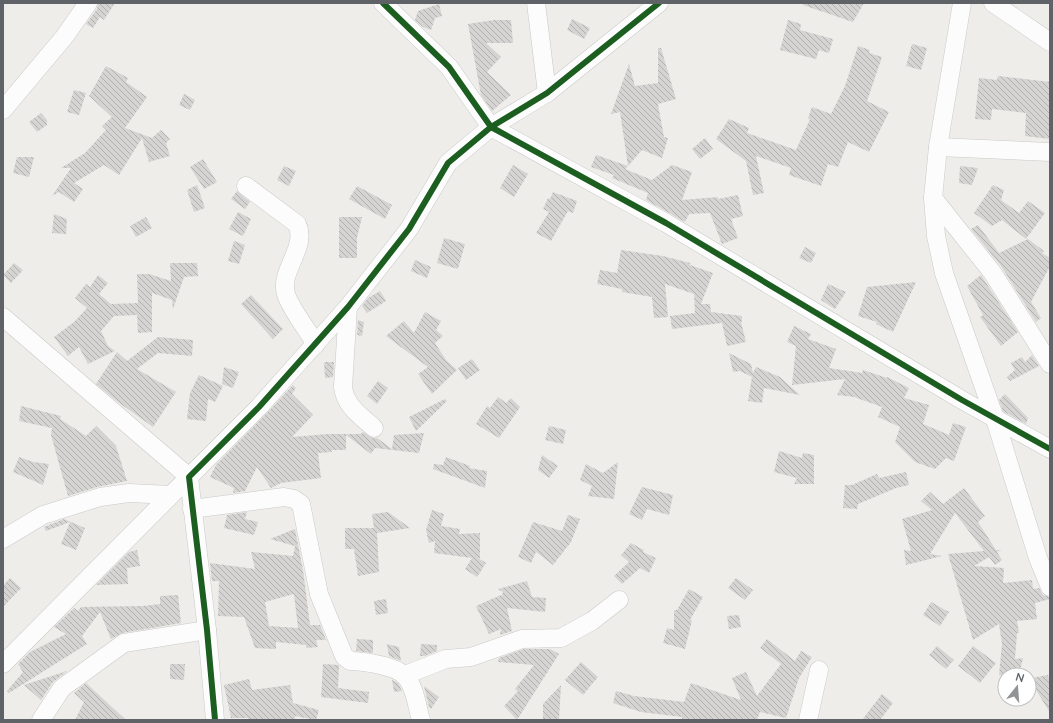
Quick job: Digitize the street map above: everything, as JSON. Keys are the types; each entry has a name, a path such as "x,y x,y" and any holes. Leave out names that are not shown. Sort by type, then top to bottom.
{"street":[{"path":"3,110 65,36 88,3"},
{"path":"383,3 449,67 491,127 666,223 1050,449"},
{"path":"536,3 547,92"},
{"path":"3,664 258,407 316,344 348,307 408,229 448,163 491,127 547,92 659,3"},
{"path":"962,3 938,147 933,198 936,236 944,273 995,418 1038,558 1050,587"},
{"path":"993,3 1050,42"},
{"path":"938,147 1050,152"},
{"path":"246,186 297,224 300,230 300,239 285,281 286,294 316,344"},
{"path":"933,198 992,272 1050,364"},
{"path":"348,307 343,387 344,397 349,405 374,428"},
{"path":"3,317 189,477 207,630 215,720"},
{"path":"3,539 43,516 100,497 129,493 171,495"},
{"path":"192,509 284,497 294,499 301,504 319,594 344,656 350,662 362,661 384,666 405,675 411,685 421,720"},
{"path":"405,675 446,659 471,657 522,639 561,638 592,621 619,600"},
{"path":"41,720 62,688 124,643 207,630"},
{"path":"808,720 819,670"}],"building":[{"path":"98,3 115,3 104,20 100,17 93,28 86,24 97,9"},
{"path":"803,3 864,3 853,22 803,5"},
{"path":"439,4 442,16 435,18 431,30 423,27 415,20 418,11"},
{"path":"572,19 590,28 584,39 567,30"},
{"path":"494,20 511,20 513,43 486,43 501,57 487,72 511,95 492,111 481,95 468,24"},
{"path":"788,20 801,24 800,30 833,39 829,53 819,50 816,59 780,50"},
{"path":"912,44 927,48 921,70 906,66"},
{"path":"858,46 870,50 869,53 882,57 867,101 889,112 869,152 848,142 838,167 828,164 821,186 789,175 791,168 756,156 764,193 753,195 746,161 716,139 729,119 749,128 747,133 796,150 810,119 808,118 812,107 831,114 845,86"},
{"path":"658,48 661,48 676,99 658,104 664,137 668,138 662,158 642,150 628,166 620,112 611,114 629,64 635,86 658,83"},
{"path":"106,66 128,78 126,82 147,97 125,128 152,138 161,130 170,139 166,143 170,156 149,162 142,138 119,175 104,165 74,183 83,189 74,202 59,192 52,196 71,168 61,168 85,153 106,130 102,126 112,117 89,96"},
{"path":"998,76 1050,82 1050,139 1025,136 1026,113 992,109 991,120 975,119 979,78 997,80"},
{"path":"74,90 86,93 79,115 67,112"},
{"path":"184,94 195,100 190,110 179,105"},
{"path":"41,113 47,120 47,125 37,132 29,122"},
{"path":"705,138 713,149 700,159 692,149"},
{"path":"596,155 628,166 625,169 652,180 672,165 692,172 682,200 718,197 718,199 738,195 743,216 731,219 738,238 722,244 710,213 689,214 685,222 646,200 648,193 612,178 614,175 591,167"},
{"path":"17,157 34,157 29,177 13,173"},
{"path":"203,159 217,182 204,189 190,167"},
{"path":"513,165 528,174 514,197 500,188"},
{"path":"284,166 296,171 289,186 277,180"},
{"path":"960,166 978,168 972,185 959,183"},
{"path":"197,185 205,208 194,212 187,190"},
{"path":"993,185 1004,190 1001,200 1019,213 1028,201 1045,213 1026,239 1002,220 992,226 974,213"},
{"path":"357,186 392,205 385,219 349,199"},
{"path":"237,191 250,202 245,209 231,199"},
{"path":"553,192 577,201 573,213 568,211 551,241 536,233 549,212 543,209 548,198 550,199"},
{"path":"238,212 251,219 243,236 229,229"},
{"path":"54,214 67,219 66,234 52,233"},
{"path":"146,217 152,228 136,237 130,226"},
{"path":"339,217 362,217 357,238 357,258 339,258"},
{"path":"978,225 999,253 1028,239 1044,251 1042,253 1050,258 1050,266 1031,302 1041,318 1036,322 1001,266 971,229"},
{"path":"444,238 465,244 458,269 437,263"},
{"path":"234,241 245,245 239,264 228,261"},
{"path":"805,247 816,253 811,263 799,258"},
{"path":"621,250 663,256 690,263 690,265 713,273 701,304 710,304 711,312 742,316 741,322 746,342 727,346 722,323 672,329 670,316 695,313 694,294 665,284 668,317 654,318 652,297 622,292 622,289 597,284 600,270 617,273"},
{"path":"415,260 431,267 427,278 411,271"},
{"path":"14,263 23,270 11,283 3,275"},
{"path":"170,263 197,263 198,276 184,277 173,309 172,300 152,293 152,332 138,333 137,315 114,316 101,331 108,346 115,351 88,364 79,347 68,356 54,337 74,322 87,308 75,298 86,284 90,287 98,275 108,283 99,294 111,304 138,303 137,274 149,274 171,281"},
{"path":"981,275 1018,332 1001,346 980,317 983,315 967,286"},
{"path":"916,282 893,332 876,324 877,322 858,316 867,287"},
{"path":"828,284 846,292 835,309 821,300"},
{"path":"380,291 386,301 367,313 362,306 368,298"},
{"path":"251,295 283,329 273,339 241,304"},
{"path":"425,312 441,321 436,330 443,336 435,343 446,360 457,370 432,394 418,374 428,367 386,336 404,321 414,333"},
{"path":"358,320 364,322 362,336 357,335"},
{"path":"794,326 811,334 808,339 836,349 829,368 862,373 863,370 887,377 909,388 904,398 929,405 923,424 949,435 953,423 966,427 954,461 946,458 935,469 915,462 895,442 900,427 878,417 882,407 854,397 837,395 845,379 792,385 796,346 787,342"},
{"path":"158,337 193,340 192,356 158,353 137,369 176,392 153,427 96,384 117,352 127,361"},
{"path":"729,353 751,364 753,373 756,367 780,377 800,395 764,388 762,403 748,401 752,377 740,371 733,372"},
{"path":"1032,355 1039,366 1010,381 1007,377 1015,370 1011,363 1022,357 1025,362"},
{"path":"472,359 480,370 466,380 458,368"},
{"path":"324,362 334,362 333,377 325,378"},
{"path":"224,367 239,372 233,388 222,384"},
{"path":"199,375 223,386 215,402 208,399 206,421 187,419 190,393"},
{"path":"378,381 388,388 377,404 367,396"},
{"path":"293,385 296,388 292,394 313,415 292,437 328,434 361,434 363,432 372,438 377,438 392,449 394,435 424,433 419,453 375,448 371,454 346,435 346,450 331,450 332,452 318,453 321,478 281,483 271,488 257,467 245,491 233,493 234,488 210,477 216,465"},
{"path":"1005,394 1028,418 1026,424 1003,411 999,400"},
{"path":"498,397 506,403 511,398 520,407 499,438 476,424 487,406 490,408"},
{"path":"445,399 447,401 416,431 409,417"},
{"path":"21,406 61,416 60,419 86,436 96,426 116,446 127,481 97,487 68,496 51,435 52,428 19,421"},
{"path":"549,426 566,430 563,444 545,440"},
{"path":"779,451 802,458 803,453 814,455 814,484 794,484 797,478 774,472"},
{"path":"542,455 558,466 549,478 538,470"},
{"path":"19,457 33,462 49,464 43,485 13,472"},
{"path":"446,457 470,466 469,468 487,471 485,488 433,469 434,464 443,465"},
{"path":"618,462 614,499 588,496 592,486 580,480 586,464 603,473"},
{"path":"906,472 909,485 896,488 858,504 857,509 843,508 845,485 852,485 877,474 879,478"},
{"path":"642,487 673,495 669,515 647,509 642,520 629,514"},
{"path":"964,488 985,516 978,522 996,550 1001,550 997,552 1002,560 995,565 989,557 974,566 1004,568 1003,583 1032,580 1033,589 1039,588 1043,595 1050,597 1050,599 1035,603 1037,619 1017,621 1019,633 1017,633 1015,659 1023,658 1021,667 1000,667 1002,644 999,624 973,640 948,554 984,551 955,513 930,554 942,556 906,565 904,550 911,551 902,519 932,510 921,501 930,492 943,504"},
{"path":"432,510 444,514 441,526 460,529 459,534 480,533 480,558 478,558 486,563 477,577 465,569 472,558 434,553 435,541 429,543 426,530"},
{"path":"247,512 245,519 258,522 254,535 224,528 227,515"},
{"path":"388,512 410,528 377,533 379,572 358,576 354,549 345,549 345,528 374,528 372,514"},
{"path":"568,515 580,519 571,542 553,565 536,552 531,563 518,557 533,522 562,531"},
{"path":"64,519 85,528 76,550 61,544 70,522 46,531 44,527"},
{"path":"295,529 303,570 310,625 320,625 326,640 316,640 318,647 306,648 306,645 276,642 276,649 255,648 244,617 218,616 219,581 212,581 210,563 255,569 251,552 293,556 295,546 270,539","holes":["294,594 298,628 269,626 265,602"]},
{"path":"631,543 644,550 643,552 656,558 649,573 640,568 622,584 614,576 629,562 621,555"},
{"path":"137,550 140,566 127,568 128,584 96,585 129,552"},
{"path":"10,578 21,588 3,607 3,586"},
{"path":"736,578 753,590 745,600 728,588"},
{"path":"527,581 532,597 546,598 545,612 507,608 512,631 500,635 501,629 489,634 476,606 501,595 501,597 503,592 498,589"},
{"path":"689,589 703,597 690,620 692,620 685,649 663,643 667,628 674,630 674,610 677,610"},
{"path":"178,595 181,623 122,633 111,639 100,612 82,636 87,644 9,693 7,691 23,672 18,664 30,652 66,634 54,627 74,608 78,611 81,607 143,606 160,604 160,596"},
{"path":"386,599 388,613 376,615 374,601"},
{"path":"931,602 949,612 940,626 923,615"},
{"path":"739,615 741,627 729,629 727,616"},
{"path":"357,639 373,640 373,653 356,651"},
{"path":"767,639 795,661 801,651 812,657 799,678 786,718 760,712 757,720 682,720 682,717 641,712 613,703 616,691 634,696 684,702 691,683 741,700 732,678 746,672 757,696 781,664 760,648"},
{"path":"387,644 399,647 401,661 389,656"},
{"path":"421,644 437,645 437,651 425,656 420,656"},
{"path":"937,646 954,660 946,669 929,655"},
{"path":"973,646 996,663 980,683 958,666"},
{"path":"524,649 550,649 559,654 517,720 504,706 518,691 515,689 534,665 498,662 499,658"},
{"path":"581,662 598,677 583,695 565,680"},
{"path":"170,664 185,664 184,680 170,679"},
{"path":"323,664 339,665 338,688 369,692 368,703 321,697"},
{"path":"67,671 53,682 41,700 24,685"},
{"path":"1048,675 1050,683 1050,713 1037,692 1037,677"},
{"path":"249,679 252,690 290,685 293,703 319,710 316,720 295,716 295,720 248,720 248,718 231,718 224,685"},
{"path":"392,680 398,683 402,691 394,692"},
{"path":"86,683 126,720 75,720 84,702 74,693"},
{"path":"561,685 559,720 543,720 543,704"},
{"path":"424,686 439,697 431,709 429,707"},
{"path":"882,694 893,703 880,720 862,720"}],"cycle path":[{"path":"383,3 449,67 491,127 666,223 962,400 1050,449"},
{"path":"215,720 207,630 189,477 259,407 348,307 409,229 448,163 491,127 547,93 659,3"}]}
